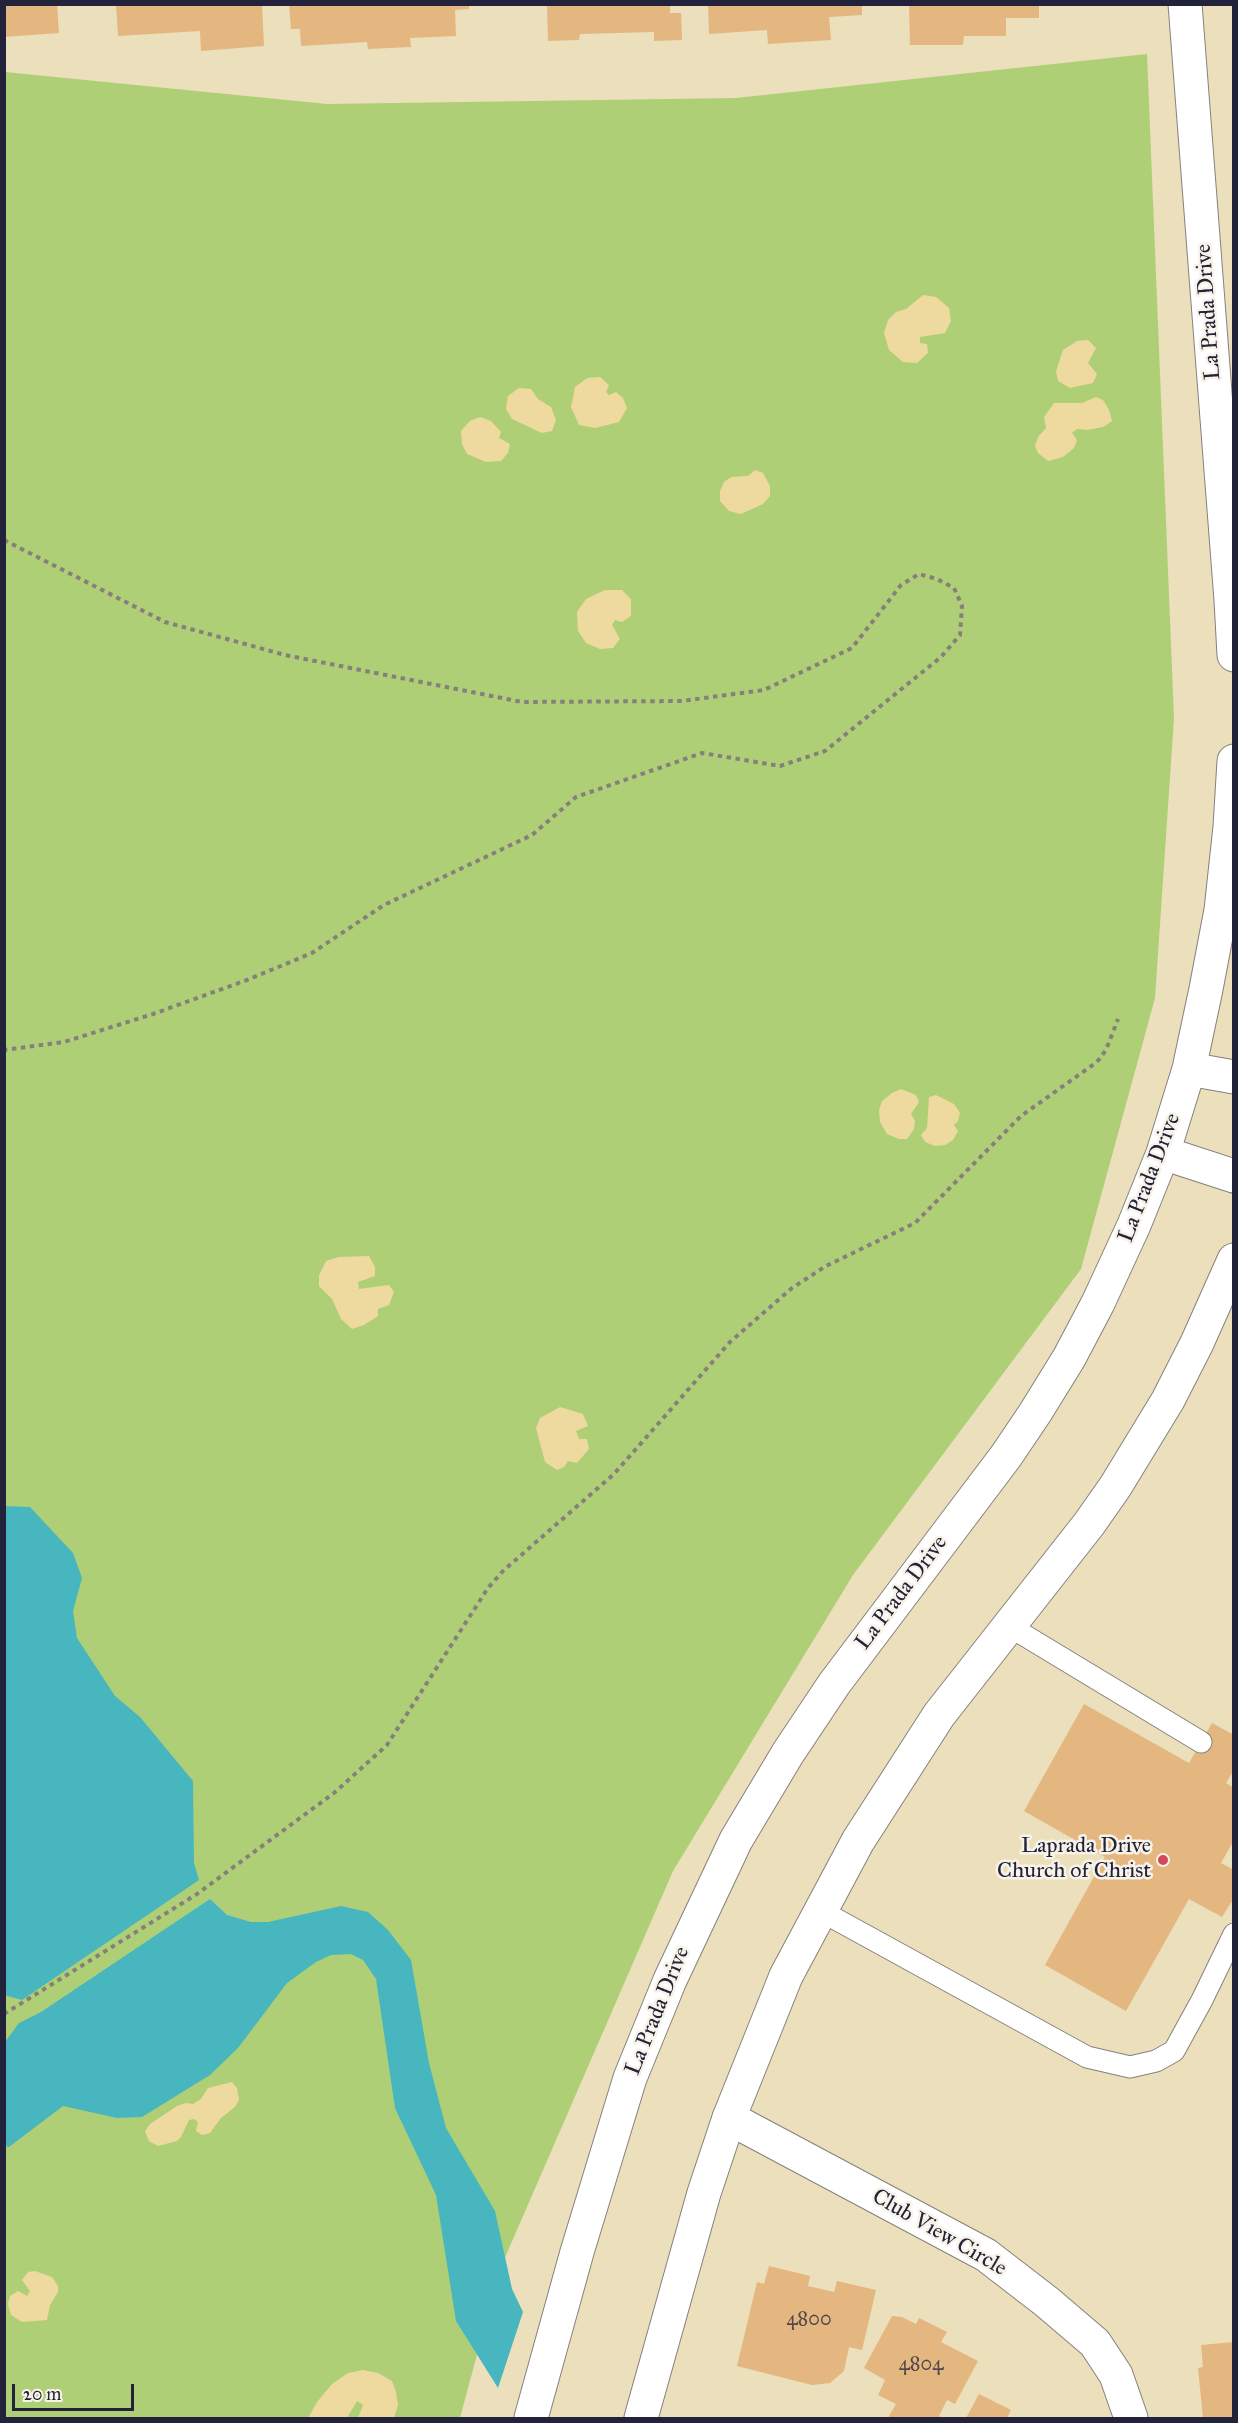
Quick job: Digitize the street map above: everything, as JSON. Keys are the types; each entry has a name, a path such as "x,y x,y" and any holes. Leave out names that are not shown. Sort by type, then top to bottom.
{"main road":[{"name":"La Prada Drive","path":"1185,4 1230,588 1233,655"},
{"name":"La Prada Drive","path":"531,2418 577,2252 630,2078 670,1980 736,1840 788,1753 834,1683 1006,1456 1035,1413 1069,1358 1098,1303 1134,1225 1163,1153 1189,1069 1221,910 1230,827 1233,761"},
{"path":"1189,1069 1233,1077"},
{"path":"1163,1153 1233,1176"},
{"path":"641,2418 704,2193 729,2118 786,1976 858,1841 900,1773 939,1715 1089,1524 1121,1477 1168,1400 1192,1353 1233,1260"},
{"name":"Club View Circle","path":"729,2118 986,2255 1095,2343 1116,2374 1131,2418"}],"lane":[{"path":"1009,1626 1201,1742"},
{"path":"820,1911 1087,2057 1130,2067 1156,2061 1174,2051 1202,2000 1233,1934"}],"path":[{"path":"4,540 165,622 285,655 522,702 682,701 764,690 852,648 901,585 919,574 937,579 954,588 962,606 960,635 940,657 825,751 780,766 702,753 576,797 532,835 384,905 312,953 247,980 142,1018 64,1042 4,1050"},
{"path":"4,2014 196,1894 334,1793 387,1745 488,1588 503,1571 614,1474 730,1342 792,1288 826,1266 915,1223 1021,1116 1097,1062 1106,1050 1118,1019"}],"green space":[{"path":"1147,54 1174,718 1155,998 1081,1269 853,1575 673,1871 500,2269 460,2418 5,2418 5,72 327,104 736,98"}],"sand":[{"path":"923,295 936,297 949,308 951,321 945,333 920,337 920,343 927,344 928,353 917,363 903,362 889,350 884,333 888,320 896,312 906,309"},
{"path":"1088,340 1096,348 1088,363 1097,374 1093,383 1070,388 1058,381 1056,371 1063,350 1077,341"},
{"path":"600,377 609,385 606,392 609,395 616,392 623,398 627,408 619,422 595,428 579,425 571,407 575,387 587,378"},
{"path":"519,388 531,389 538,399 551,407 556,420 552,431 542,433 512,419 506,409 508,396"},
{"path":"1096,397 1103,400 1112,421 1103,427 1077,429 1072,433 1077,440 1074,448 1063,457 1048,461 1038,453 1035,446 1038,437 1046,428 1044,417 1054,403 1082,403"},
{"path":"480,417 491,421 501,432 499,438 510,444 508,453 501,461 486,462 467,454 462,444 461,431 470,421"},
{"path":"755,470 763,473 770,486 770,496 763,504 741,514 729,511 720,501 720,491 724,482 731,477 748,476"},
{"path":"605,590 622,590 631,599 631,616 622,622 615,620 612,625 620,639 613,648 600,649 586,643 578,631 577,612 586,599"},
{"path":"901,1089 916,1095 919,1102 911,1114 915,1121 914,1129 907,1139 899,1139 887,1134 880,1122 879,1110 882,1101"},
{"path":"936,1095 954,1104 960,1113 954,1125 958,1131 953,1140 945,1145 935,1146 925,1142 921,1135 927,1128 929,1097"},
{"path":"369,1256 375,1267 375,1276 358,1282 359,1289 389,1285 394,1292 389,1305 378,1309 378,1316 352,1329 341,1319 332,1299 319,1286 319,1275 326,1261 339,1257"},
{"path":"560,1407 583,1414 588,1426 576,1431 579,1439 587,1439 589,1449 577,1463 568,1461 564,1467 557,1470 545,1462 536,1428 540,1418"},
{"path":"232,2082 237,2088 239,2100 210,2133 202,2135 196,2131 198,2122 194,2119 189,2120 177,2141 158,2146 149,2141 145,2131 150,2124 177,2106 186,2103 193,2104 201,2099 208,2088"},
{"path":"35,2271 52,2277 58,2286 58,2292 50,2305 47,2320 22,2322 11,2315 8,2304 10,2296 18,2291 27,2296 30,2291 22,2280 28,2272"},
{"path":"363,2370 378,2373 392,2381 398,2405 394,2418 358,2418 363,2405 357,2401 347,2418 308,2418 317,2402 332,2384 348,2373"}],"water":[{"path":"5,1506 30,1507 73,1553 82,1578 73,1611 77,1638 115,1696 140,1717 193,1781 194,1863 199,1880 22,2000 4,1995"},
{"path":"210,1899 227,1915 251,1922 268,1922 341,1906 368,1912 388,1930 411,1960 429,2063 446,2128 495,2211 512,2289 523,2312 498,2388 456,2321 436,2195 395,2108 376,1979 363,1960 351,1954 331,1955 316,1962 287,1983 238,2048 210,2075 142,2117 117,2118 63,2106 9,2147 5,2146 5,2042 19,2023 41,2012"}],"building":[{"path":"4,4 57,4 59,33 4,37"},
{"path":"116,4 262,4 264,46 201,51 200,31 118,36"},
{"path":"289,4 469,4 469,9 455,10 456,36 410,38 411,47 368,49 367,42 301,46 300,29 291,29"},
{"path":"547,4 670,4 670,13 681,13 682,40 654,41 654,32 580,34 579,40 548,41"},
{"path":"708,4 862,4 862,15 829,17 831,40 768,44 767,30 709,34"},
{"path":"909,4 1039,4 1039,18 1006,18 1006,36 964,36 963,45 910,45"},
{"name":"Laprada Drive Church of Christ","path":"1084,1704 1189,1763 1212,1723 1234,1735 1234,1770 1226,1783 1234,1788 1234,1840 1221,1863 1234,1870 1234,1898 1222,1917 1189,1899 1126,2011 1045,1965 1105,1857 1024,1811"},
{"path":"769,2266 810,2276 808,2286 834,2292 837,2281 876,2290 862,2350 849,2347 844,2371 830,2383 812,2385 737,2366 757,2282 764,2284"},
{"path":"892,2316 902,2317 916,2324 919,2318 947,2332 941,2342 978,2361 955,2404 947,2400 939,2416 943,2418 888,2418 896,2404 878,2395 885,2380 864,2368"},
{"path":"1234,2342 1234,2418 1203,2418 1198,2368 1203,2367 1201,2345"},
{"path":"979,2394 1011,2410 1007,2418 966,2418"}],"place":[{"name":"Laprada Drive Church of Christ","path":"1163,1860"}]}
